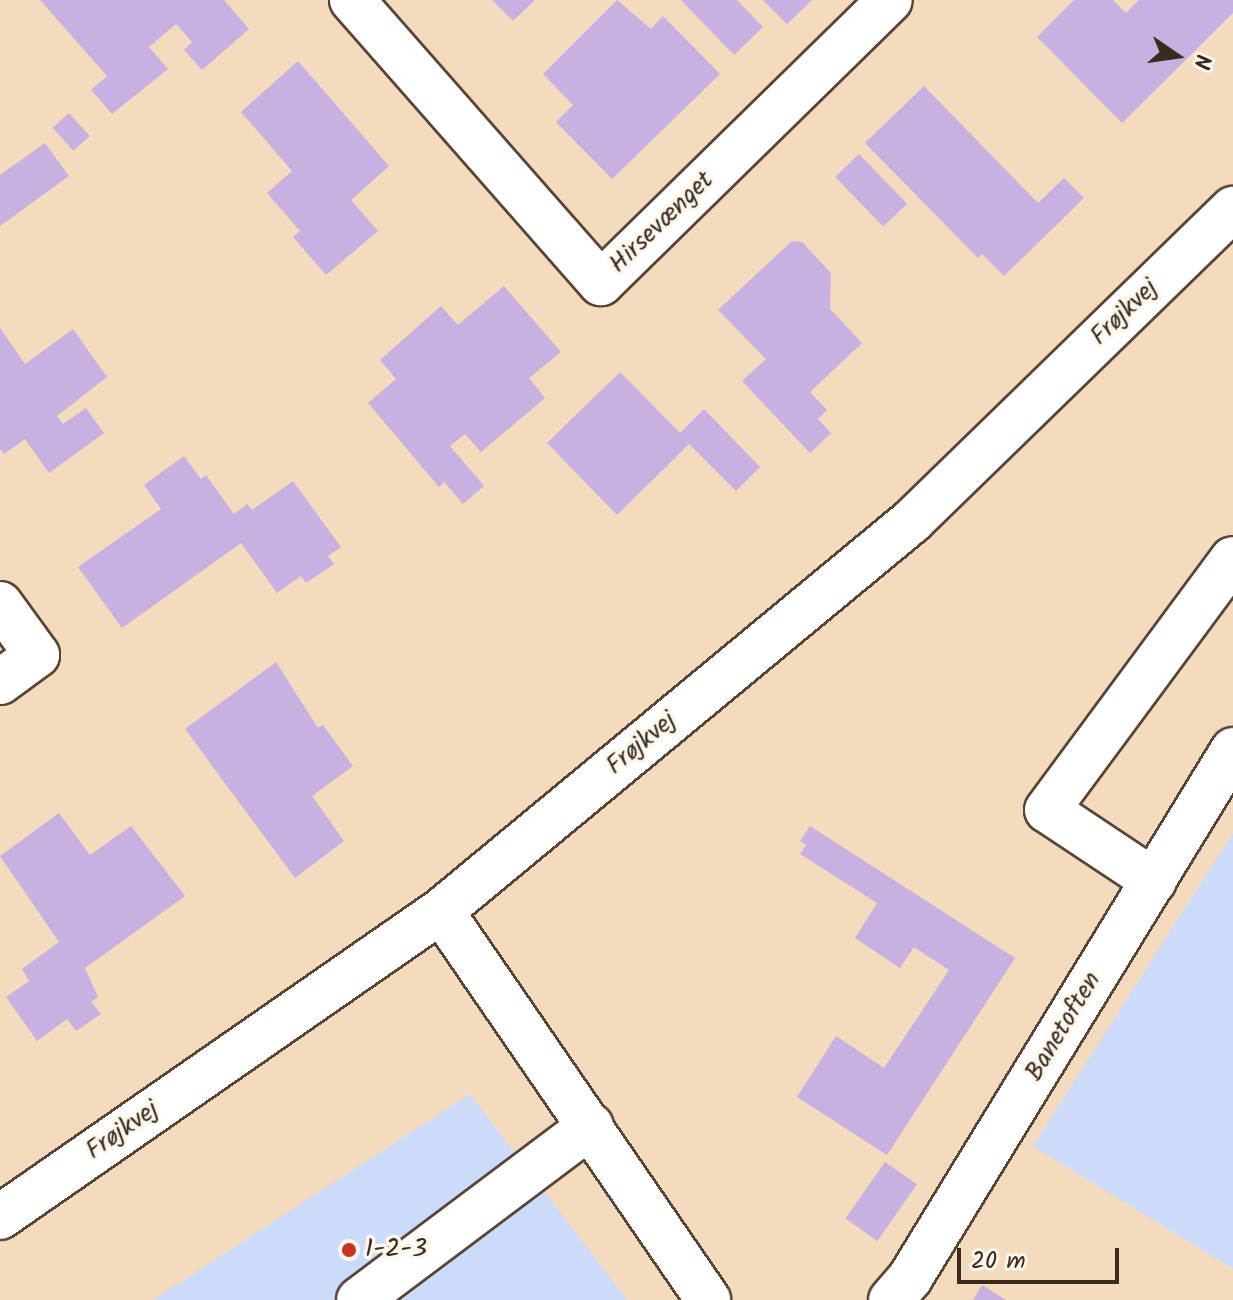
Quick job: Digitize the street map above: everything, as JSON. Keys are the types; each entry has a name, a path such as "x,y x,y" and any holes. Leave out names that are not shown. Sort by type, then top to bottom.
{"street":[{"name":"Hirsevænget","path":"352,0 601,283 890,0"},
{"name":"Frøjkvej","path":"0,1217 441,911 912,521 1233,209"},
{"path":"1154,881 1047,810 1233,559"},
{"path":"0,604 37,655 0,682"},
{"name":"Banetoften","path":"891,1300 910,1278 1233,750"},
{"path":"441,911 708,1300"},
{"path":"359,1300 591,1126"}],"shaded area":[{"path":"1233,833 1233,1269 1033,1146"},
{"path":"470,1094 627,1300 153,1300"}],"building":[{"path":"40,0 224,0 249,29 202,70 184,50 192,42 176,24 149,47 168,69 112,114 91,90 107,76"},
{"path":"492,0 535,0 513,21"},
{"path":"617,0 651,29 663,16 720,74 612,179 556,122 573,105 543,74"},
{"path":"681,0 737,0 763,27 734,55"},
{"path":"763,0 812,0 787,24"},
{"path":"1074,0 1113,0 1126,13 1139,0 1233,0 1233,13 1122,123 1037,37"},
{"path":"298,61 389,166 351,200 378,231 326,275 293,237 300,231 267,193 292,171 241,112"},
{"path":"924,86 1038,203 1064,178 1084,198 1004,276 982,254 978,258 865,143"},
{"path":"69,113 90,136 73,151 53,128"},
{"path":"45,143 69,176 0,226 0,175"},
{"path":"859,154 907,204 883,227 835,177"},
{"path":"792,241 802,242 831,273 830,309 862,343 810,392 827,410 818,419 831,433 810,453 742,381 766,359 718,310"},
{"path":"504,286 561,352 529,378 545,398 481,452 465,434 450,446 484,486 463,504 444,482 439,487 368,403 396,379 380,360 441,306 458,325"},
{"path":"0,328 25,364 73,329 107,377 57,416 63,424 86,408 104,433 49,473 25,439 4,454 0,449"},
{"path":"620,372 680,433 704,409 760,467 736,491 689,444 617,515 547,443"},
{"path":"184,456 201,479 206,475 234,514 247,504 252,510 293,481 341,547 328,556 334,564 306,583 301,576 277,593 241,543 122,628 78,567 161,509 144,485"},
{"path":"276,662 318,728 323,725 353,766 312,796 344,841 295,878 185,729"},
{"path":"59,813 90,855 131,826 185,896 85,968 98,997 91,1002 101,1014 76,1031 67,1019 37,1041 6,997 29,981 22,969 59,942 0,856"},
{"path":"810,826 1015,958 887,1155 797,1097 836,1036 884,1068 949,970 914,947 900,968 855,938 877,903 800,854 806,845 800,841"},
{"path":"885,1162 917,1184 877,1241 845,1219"},
{"path":"982,1285 1006,1300 973,1300"}],"place":[{"name":"1-2-3","path":"349,1250"}]}
